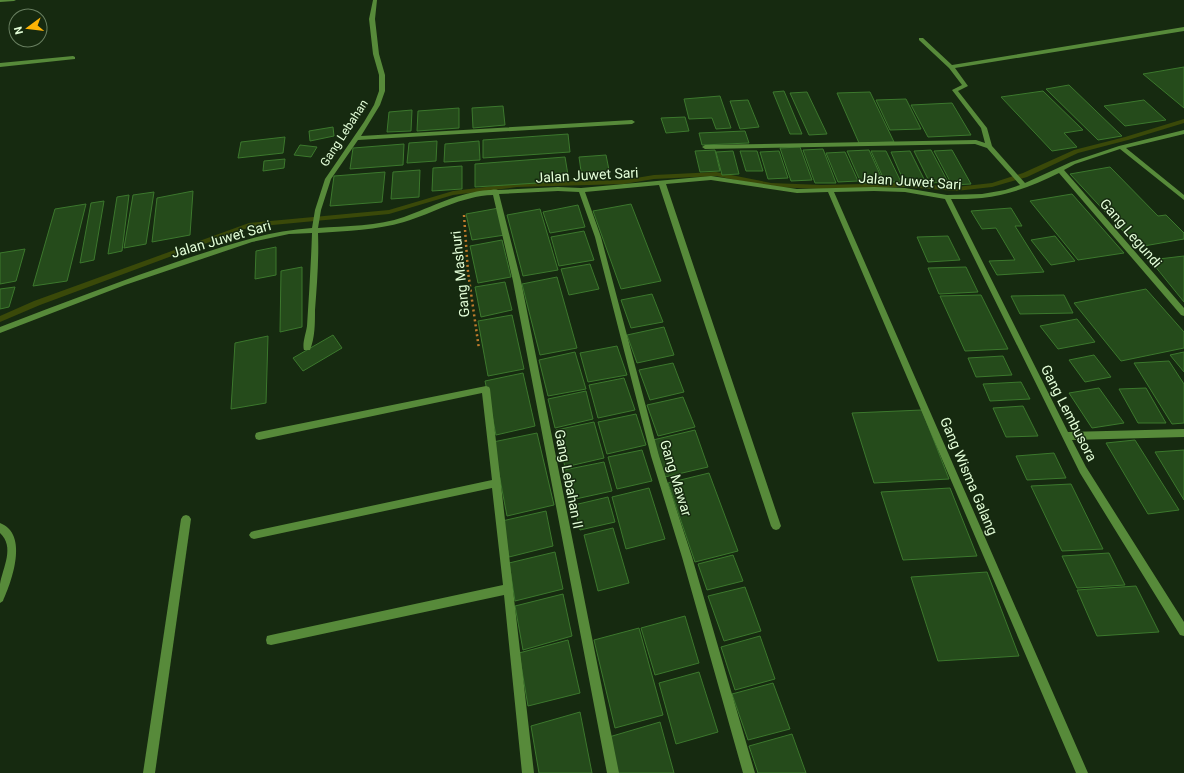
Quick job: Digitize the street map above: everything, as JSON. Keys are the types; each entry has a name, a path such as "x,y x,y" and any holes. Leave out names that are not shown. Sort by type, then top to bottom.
{"street":[{"path":"0,1 14,0"},
{"name":"Gang Lebahan","path":"307,348 310,334 315,227 318,210 328,179 374,111 382,91 382,75 376,54 372,19 375,0"},
{"path":"951,67 1184,29"},
{"path":"921,40 951,67 966,86 955,90 984,128 989,147"},
{"path":"0,65 73,58"},
{"path":"355,138 632,122"},
{"name":"Jalan Juwet Sari","path":"0,330 122,283 205,254 251,240 315,227 366,226 403,220 463,197 495,191 558,189 581,190 711,178 797,191 905,190 947,197 982,196 1006,192 1034,183 1073,163 1121,147 1184,132"},
{"path":"705,147 976,142 989,147 1024,186"},
{"path":"1121,147 1184,198"},
{"name":"Gang Legundi","path":"1059,169 1184,313"},
{"path":"662,183 776,526"},
{"name":"Gang Mawar","path":"581,190 598,237 655,456 687,557 749,773"},
{"name":"Gang Wisma Galang","path":"830,190 1082,773"},
{"name":"Gang Lebahan II","path":"495,191 517,280 613,773"},
{"name":"Gang Lembusora","path":"947,197 1083,470 1184,631"},
{"path":"260,436 486,389 528,773"},
{"path":"1066,436 1184,433"},
{"path":"254,535 496,483"},
{"path":"149,773 186,519"},
{"path":"0,527 6,531 12,541 12,558 0,598"},
{"path":"271,640 508,589"}],"path":[{"name":"Gang Mashuri","path":"463,197 468,272 479,349"}],"building":[{"path":"1184,67 1184,108 1143,74"},
{"path":"1069,85 1122,136 1098,140 1046,89"},
{"path":"784,91 802,134 790,134 773,92"},
{"path":"1043,91 1083,130 1064,133 1077,147 1052,151 1001,97"},
{"path":"807,92 827,134 809,135 790,93"},
{"path":"870,92 894,142 859,143 837,93"},
{"path":"720,96 731,128 716,129 712,118 689,119 684,99"},
{"path":"906,99 921,129 890,130 876,100"},
{"path":"748,100 759,127 740,129 730,101"},
{"path":"1144,100 1166,120 1125,126 1104,106"},
{"path":"952,103 971,135 928,137 911,105"},
{"path":"503,106 505,125 473,128 472,108"},
{"path":"459,108 459,128 417,131 418,111"},
{"path":"412,110 411,131 387,132 389,112"},
{"path":"685,117 689,131 666,133 661,118"},
{"path":"333,127 334,136 310,141 309,131"},
{"path":"745,131 749,143 702,145 699,133"},
{"path":"568,134 570,152 483,158 483,140"},
{"path":"285,137 283,153 238,158 241,142"},
{"path":"437,141 436,161 407,163 409,143"},
{"path":"479,141 480,160 444,162 445,144"},
{"path":"404,144 403,165 350,169 353,148"},
{"path":"300,145 317,147 311,157 294,155"},
{"path":"800,147 812,180 791,181 780,148"},
{"path":"823,149 836,183 815,183 803,150"},
{"path":"715,150 720,171 700,172 695,151"},
{"path":"869,150 884,183 861,183 847,151"},
{"path":"931,150 948,182 930,183 914,151"},
{"path":"952,150 971,184 952,185 934,151"},
{"path":"733,151 739,174 722,175 716,152"},
{"path":"740,151 757,151 763,171 746,171"},
{"path":"779,151 788,178 768,179 760,152"},
{"path":"871,151 886,151 901,182 885,182"},
{"path":"910,151 925,181 904,182 891,152"},
{"path":"845,152 858,181 838,182 826,153"},
{"path":"606,155 610,175 582,178 579,157"},
{"path":"565,157 569,181 475,187 475,164"},
{"path":"285,159 284,168 263,171 264,161"},
{"path":"462,166 462,189 432,191 433,168"},
{"path":"1110,167 1158,216 1166,215 1184,233 1184,239 1138,247 1070,174"},
{"path":"420,170 419,197 391,199 393,172"},
{"path":"385,172 382,202 330,206 334,176"},
{"path":"193,191 190,235 152,242 157,198"},
{"path":"154,192 146,244 124,248 133,195"},
{"path":"1072,194 1124,253 1078,260 1030,201"},
{"path":"129,195 122,251 108,254 117,197"},
{"path":"104,201 94,260 80,263 91,203"},
{"path":"86,204 67,281 33,286 55,209"},
{"path":"631,204 661,281 621,289 593,211"},
{"path":"578,205 585,227 550,233 543,212"},
{"path":"499,208 505,235 472,240 466,214"},
{"path":"1011,208 1022,226 1015,226 1044,272 997,275 989,261 1015,260 996,228 982,229 971,211"},
{"path":"540,209 558,270 523,276 507,215"},
{"path":"584,231 594,260 559,266 551,237"},
{"path":"948,236 960,260 928,262 917,237"},
{"path":"1055,236 1075,261 1051,265 1031,240"},
{"path":"502,240 511,277 478,283 470,246"},
{"path":"276,247 276,275 255,279 256,251"},
{"path":"25,249 16,281 0,284 0,253"},
{"path":"1184,256 1184,302 1150,260"},
{"path":"590,264 599,289 569,295 561,269"},
{"path":"302,267 302,327 280,332 281,271"},
{"path":"966,267 978,292 939,294 928,268"},
{"path":"557,277 577,348 540,355 522,284"},
{"path":"505,282 512,310 481,317 475,287"},
{"path":"15,287 9,307 0,309 0,289"},
{"path":"1146,289 1184,332 1184,348 1121,361 1074,303"},
{"path":"652,294 663,322 631,328 621,300"},
{"path":"981,295 1008,349 965,351 940,296"},
{"path":"1064,295 1073,313 1020,314 1011,296"},
{"path":"512,315 524,369 488,376 478,321"},
{"path":"1077,319 1095,342 1058,349 1040,326"},
{"path":"664,327 674,355 637,363 627,335"},
{"path":"333,335 342,348 303,371 293,358"},
{"path":"268,336 266,403 231,409 235,343"},
{"path":"617,346 627,375 588,382 580,353"},
{"path":"575,352 586,389 548,396 539,360"},
{"path":"1184,352 1184,372 1170,355"},
{"path":"1094,355 1111,377 1085,382 1069,360"},
{"path":"1003,356 1012,375 976,377 968,358"},
{"path":"1169,361 1184,384 1184,423 1172,424 1134,363"},
{"path":"673,363 684,392 650,400 639,370"},
{"path":"523,373 535,426 496,435 485,381"},
{"path":"624,378 635,410 598,418 589,385"},
{"path":"1021,382 1030,399 990,401 983,384"},
{"path":"1099,388 1124,423 1092,428 1069,393"},
{"path":"1146,388 1166,423 1138,423 1119,389"},
{"path":"586,391 593,419 555,428 548,399"},
{"path":"683,397 695,427 658,436 647,405"},
{"path":"1023,406 1038,436 1006,437 993,408"},
{"path":"922,410 949,479 874,483 852,413"},
{"path":"636,414 646,445 607,454 598,422"},
{"path":"594,422 604,458 565,467 556,430"},
{"path":"695,430 708,467 665,477 653,440"},
{"path":"537,433 554,505 507,516 493,442"},
{"path":"1135,440 1179,510 1148,514 1106,443"},
{"path":"642,450 652,481 617,489 608,457"},
{"path":"1184,450 1184,500 1155,452"},
{"path":"1054,453 1066,478 1027,480 1016,456"},
{"path":"604,462 612,491 571,500 564,470"},
{"path":"709,473 738,551 695,562 668,483"},
{"path":"1071,484 1103,549 1062,551 1031,486"},
{"path":"649,488 665,539 626,549 612,497"},
{"path":"950,488 977,556 903,560 881,492"},
{"path":"608,497 615,522 580,530 574,505"},
{"path":"546,511 553,546 509,557 502,521"},
{"path":"613,528 629,583 598,591 584,535"},
{"path":"555,552 563,589 515,601 509,563"},
{"path":"1109,553 1125,585 1077,588 1062,556"},
{"path":"733,555 743,581 707,590 698,564"},
{"path":"987,572 1019,656 938,661 911,577"},
{"path":"1136,586 1159,632 1097,636 1077,590"},
{"path":"745,587 761,631 724,641 708,596"},
{"path":"563,594 572,636 523,650 515,606"},
{"path":"685,616 699,663 655,675 641,628"},
{"path":"639,628 663,715 615,728 594,640"},
{"path":"760,636 775,679 735,690 721,647"},
{"path":"568,640 580,693 528,706 519,653"},
{"path":"699,672 718,732 676,744 659,683"},
{"path":"773,683 790,729 748,740 732,694"},
{"path":"580,712 592,773 539,773 531,726"},
{"path":"660,722 674,773 618,773 609,737"},
{"path":"792,734 806,773 758,773 749,746"}],"waterway":[{"path":"0,319 37,303 249,225 389,212 453,193 517,185 624,182 654,177 716,174 771,185 822,187 906,185 956,189 992,185 1025,175 1076,151 1126,139 1184,121"}]}
